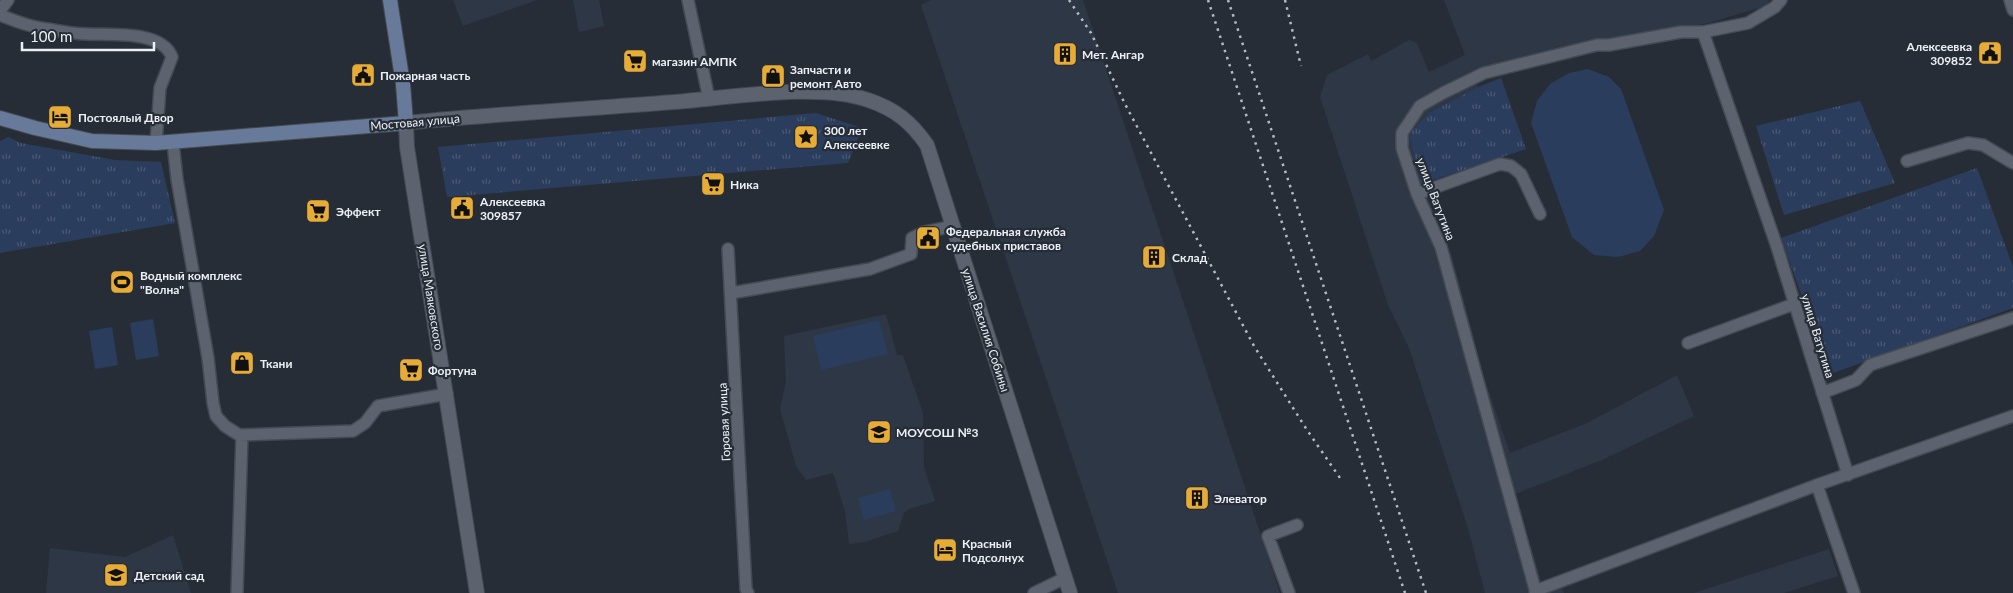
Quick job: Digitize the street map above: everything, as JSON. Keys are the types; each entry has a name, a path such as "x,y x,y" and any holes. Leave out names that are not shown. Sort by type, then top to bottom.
{"main road":[{"name":"улица Маяковского","path":"390,0 403,84 406,123"},
{"name":"Мостовая улица","path":"0,118 92,141 156,144 406,123"}],"street":[{"path":"0,11 8,0"},
{"path":"688,0 709,99"},
{"name":"улица Ватутина","path":"1781,0 1748,24 1703,32 1681,32 1609,45 1597,45 1484,73 1443,92 1420,106 1402,133 1402,148 1417,194 1441,247 1535,592 1817,485 2013,416"},
{"path":"2010,0 2013,10"},
{"path":"0,15 38,28 86,34 127,34 156,42 169,50 172,57 160,88 156,144"},
{"name":"улица Ватутина","path":"1703,32 1776,247 1848,475"},
{"name":"Мостовая улица","path":"406,123 787,93 832,93"},
{"name":"улица Василия Собины","path":"832,93 867,99 903,117 914,127 927,145 954,226 972,291 1070,593"},
{"name":"улица Маяковского","path":"406,123 407,147 477,593"},
{"path":"1907,160 1968,142 1982,146 2013,162"},
{"path":"173,143 177,178 208,358 213,403 216,416 220,422 233,432 242,435 353,431 365,423 378,406 447,394"},
{"path":"1417,194 1500,164 1511,166 1521,174 1540,214"},
{"path":"731,293 870,269 911,254 912,238 924,232 954,226"},
{"name":"Горовая улица","path":"728,249 746,589 748,593"},
{"path":"1688,342 1794,304"},
{"name":"улица Ватутина","path":"1822,393 1856,380 1870,365 2013,318"},
{"path":"237,593 242,435"},
{"path":"1817,485 1854,593"},
{"path":"1289,593 1268,536 1297,525"},
{"path":"1034,593 1065,578"}],"shaded area":[{"path":"453,0 537,0 463,26"},
{"path":"573,0 599,0 604,26 579,32"},
{"name":"Элеватор","path":"931,0 1083,0 1280,593 1118,593 921,5"},
{"path":"1444,0 1770,0 1765,6 1709,23 1597,45 1598,51 1475,81 1478,87 1429,113 1409,134 1421,184 1452,256 1485,380 1510,453 1585,424 1677,375 1694,416 1602,460 1515,494 1542,584 1558,578 1564,593 1485,593 1468,528 1409,348 1388,305 1320,97 1327,75 1368,54 1371,61 1409,40 1417,43 1429,72 1465,55"},
{"path":"886,314 897,355 903,355 923,413 924,467 935,501 909,509 904,513 898,531 865,542 849,544 845,511 833,473 806,480 796,466 780,409 786,381 784,336"},
{"name":"Детский сад","path":"173,535 191,593 46,593 50,548 125,557"},
{"path":"1829,549 1838,576 1784,593 1694,593"}],"green space":[{"path":"1588,69 1609,77 1621,89 1664,210 1654,236 1640,251 1618,257 1594,255 1572,237 1531,123 1537,101 1550,84 1569,73"},
{"path":"1501,78 1526,149 1421,184 1409,134 1429,113 1478,87"},
{"path":"1860,101 1895,183 1784,215 1756,126"},
{"path":"816,113 862,128 848,163 447,197 438,147"},
{"path":"8,137 21,143 115,160 161,162 175,223 0,253 0,141"},
{"path":"1977,168 2013,267 2013,308 1830,374 1781,238"},
{"path":"153,319 159,356 136,360 130,323"},
{"path":"879,320 888,354 821,370 813,336"},
{"path":"112,327 118,365 95,369 89,331"},
{"path":"890,489 896,511 864,520 858,498"}],"railway":[{"path":"1069,0 1091,33 1125,104 1254,346 1340,478"},
{"path":"1208,0 1405,593"},
{"path":"1228,0 1426,593"},
{"path":"1285,0 1301,66"}],"place":[{"name":"Алексеевка 309852","path":"1990,53"},
{"name":"Мет. Ангар","path":"1065,54"},
{"name":"магазин АМПК","path":"635,61"},
{"name":"Пожарная часть","path":"363,75"},
{"name":"Запчасти и ремонт Авто","path":"773,76"},
{"name":"Постоялый Двор","path":"60,117"},
{"name":"300 лет Алексеевке","path":"806,137"},
{"name":"Ника","path":"713,184"},
{"name":"Алексеевка 309857","path":"462,208"},
{"name":"Эффект","path":"318,211"},
{"name":"Федеральная служба судебных приставов","path":"928,238"},
{"name":"Склад","path":"1154,257"},
{"name":"Водный комплекс \"Волна\"","path":"122,282"},
{"name":"Ткани","path":"242,363"},
{"name":"Фортуна","path":"411,370"},
{"name":"МОУСОШ №3","path":"879,432"},
{"name":"Элеватор","path":"1197,498"},
{"name":"Красный Подсолнух","path":"945,550"},
{"name":"Детский сад","path":"116,575"}]}
